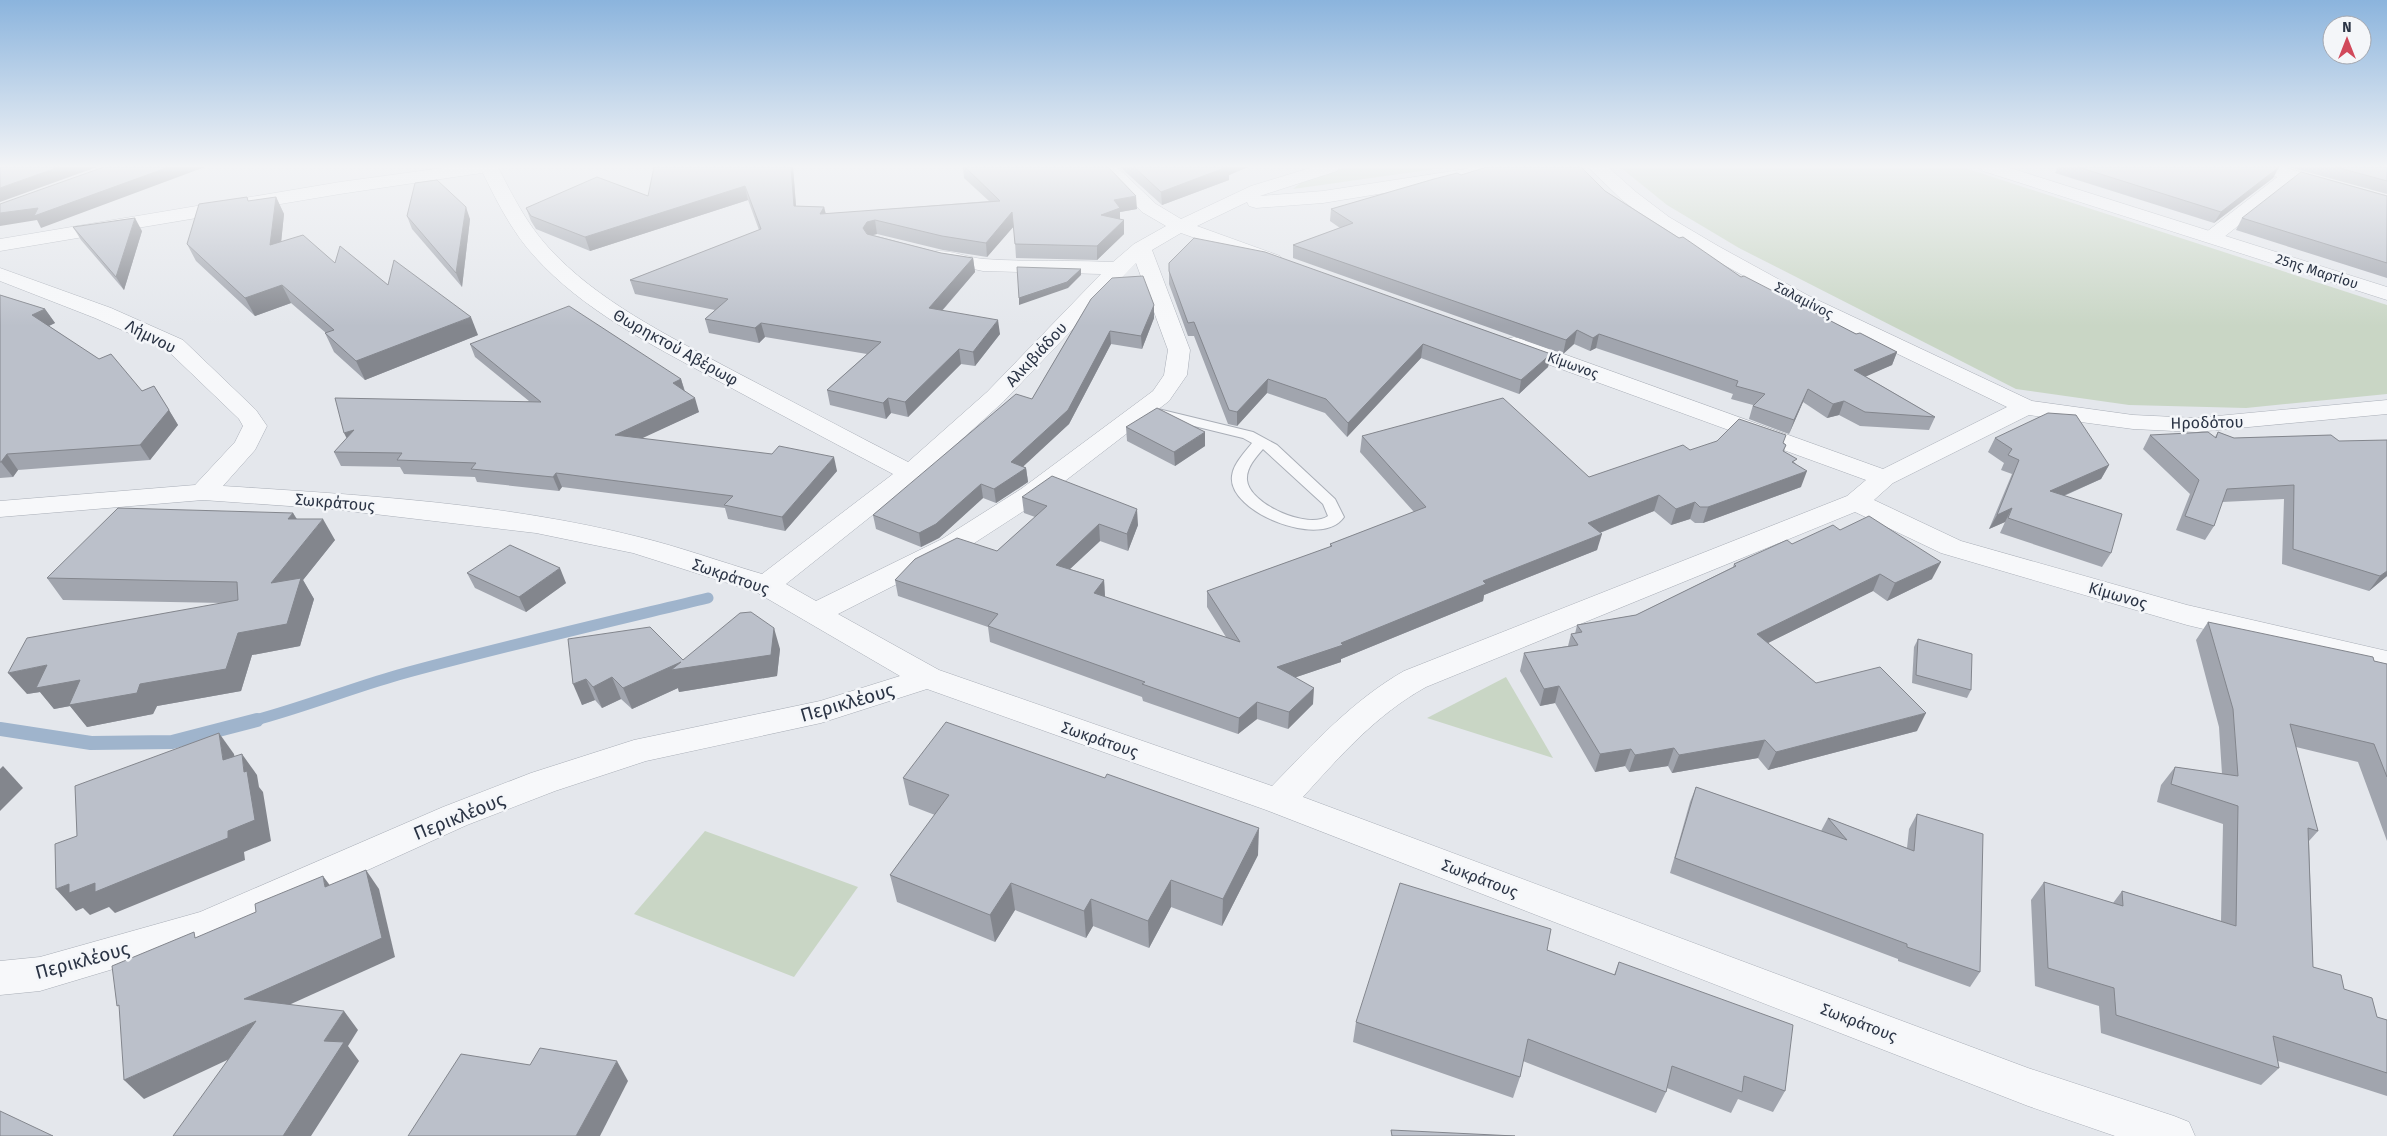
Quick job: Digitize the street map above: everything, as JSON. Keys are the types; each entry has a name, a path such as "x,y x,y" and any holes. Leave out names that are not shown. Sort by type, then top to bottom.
{"street":[{"path":"0,245 149,220"},
{"name":"Θωρηκτού Αβέρωφ","path":"517,220 526,234 550,262 607,308 680,352 910,473"},
{"path":"1171,220 1182,226 1291,266"},
{"name":"Αλκιβιάδου","path":"766,585 910,473 995,397 1118,268 1141,248 1164,234 1195,220"},
{"name":"Σαλαμίνος","path":"1661,220 1719,255 1802,300 2026,408"},
{"name":"25ης Μαρτίου","path":"2158,220 2387,294"},
{"path":"2212,237 2233,220"},
{"path":"816,613 952,545 1030,495 1161,396 1176,379 1179,367 1179,350 1141,248"},
{"path":"924,253 980,265 1019,268 1060,266 1118,268"},
{"name":"Λήμνου","path":"0,274 103,312 175,345 248,414 255,426 246,445 203,492"},
{"name":"Κίμωνος","path":"1493,336 1884,478"},
{"name":"Ηροδότου","path":"2026,408 2133,422 2196,425 2387,407"},
{"path":"1278,801 1353,725 1393,692 1442,666 1490,650 1856,502 1884,478 2026,408"},
{"name":"Σωκράτους","path":"0,509 203,492 332,501 439,512 536,525 637,545 766,585 928,678 1278,801 2028,1087 2174,1136"},
{"name":"Κίμωνος","path":"1856,502 1951,547 2187,615 2387,662"},
{"name":"Περικλέους","path":"0,978 40,974 207,926 455,816 543,782 644,749 821,712 928,678"}],"lane":[{"path":"1144,409 1248,435 1261,442 1272,448 1330,502 1336,518 1322,525 1299,524 1279,518 1242,490 1239,478 1245,464 1261,442"}],"green space":[{"path":"1692,220 2125,220 2387,305 2387,394 2246,408 2129,405 2016,389 1739,248"},
{"path":"1506,677 1553,758 1427,718"},
{"path":"705,831 858,887 794,977 634,914"}],"building":[{"path":"134,220 116,277 73,227"},
{"path":"194,220 273,220 270,245 303,235 335,263 340,246 388,285 394,260 471,317 356,361 325,333 334,330 282,285 245,298 187,244"},
{"path":"410,220 464,220 456,273"},
{"path":"541,220 638,220 585,237"},
{"path":"758,220 875,220 867,222 863,228 867,234 941,253 973,258 929,308 998,320 973,352 959,349 905,402 888,398 883,403 827,390 881,342 761,323 755,328 705,319 728,299 630,280 761,229"},
{"path":"875,220 1005,220 986,243 942,236"},
{"path":"1013,220 1124,220 1097,246 1015,244"},
{"path":"1348,220 1651,220 1679,238 1683,237 1741,277 1744,276 1856,334 1860,333 1897,352 1854,370 1935,417 1865,412 1844,401 1833,404 1808,389 1794,420 1753,406 1765,394 1736,386 1738,381 1599,334 1593,338 1577,330 1566,340 1293,245 1353,223"},
{"path":"2248,220 2387,220 2387,263"},
{"path":"1194,238 1265,252 1551,354 1521,380 1423,344 1348,423 1326,399 1268,379 1237,412 1229,410 1194,322 1188,323 1169,271 1169,263"},
{"path":"1017,267 1081,269 1067,282 1019,298"},
{"path":"1143,276 1154,305 1141,336 1110,331 1068,410 1011,462 1026,468 994,489 981,484 936,524 919,533 873,515 1016,394 1032,399 1091,299 1112,278"},
{"path":"0,295 45,309 32,315 99,359 111,354 142,391 154,386 169,410 140,445 7,454 0,462"},
{"path":"569,306 681,379 673,383 695,398 615,435 772,454 779,446 834,457 782,517 724,505 733,496 556,473 553,477 471,469 476,463 397,460 402,453 334,452 354,430 344,433 335,398 541,402 470,344"},
{"path":"1503,398 1589,477 1683,445 1690,450 1717,441 1739,419 1786,435 1783,443 1786,445 1783,451 1797,459 1792,462 1807,471 1708,507 1700,507 1695,502 1676,509 1659,495 1588,523 1602,534 1483,581 1486,584 1341,643 1343,645 1277,667 1314,688 1289,712 1257,702 1239,718 988,626 998,614 895,580 915,559 957,538 997,551 1047,506 1022,497 1052,476 1137,509 1127,534 1099,524 1056,565 1104,580 1094,593 1240,642 1207,591 1332,546 1330,544 1426,507 1362,436"},
{"path":"1157,408 1205,432 1174,452 1126,427"},
{"path":"2048,413 2076,415 2109,465 2050,491 2122,514 2111,553 2008,518 2012,508 1997,515 2019,460 2008,455 2012,449 1995,438"},
{"path":"2208,432 2216,438 2218,432 2234,438 2331,435 2339,441 2387,440 2387,571 2380,576 2293,549 2294,485 2227,489 2214,526 2185,516 2199,480 2150,435"},
{"path":"118,508 293,513 288,519 323,519 271,583 301,578 287,624 238,633 226,669 140,684 137,693 69,705 80,680 36,688 47,665 8,673 27,638 238,600 237,582 47,578"},
{"path":"1869,516 1941,562 1895,583 1880,574 1757,634 1816,683 1880,667 1926,713 1776,752 1765,740 1679,755 1674,748 1635,755 1631,749 1600,754 1559,686 1544,689 1524,653 1578,645 1571,634 1582,632 1577,625 1636,615 1736,566 1734,564 1787,540 1792,544 1833,525 1840,530"},
{"path":"510,545 560,568 519,597 467,573"},
{"path":"751,612 774,628 771,655 671,670 681,662 623,688 612,677 593,687 586,679 573,684 568,639 650,627 683,660 740,613"},
{"path":"2208,622 2373,657 2374,661 2387,664 2387,777 2374,744 2290,724 2318,831 2308,828 2313,967 2341,975 2344,989 2372,998 2377,1017 2387,1020 2387,1073 2273,1036 2279,1068 2116,1015 2114,988 2048,968 2044,882 2123,906 2122,891 2236,926 2238,806 2171,784 2175,767 2238,776 2233,709"},
{"path":"1918,639 1972,654 1971,690 1916,675"},
{"path":"946,722 1105,778 1107,774 1259,828 1223,899 1171,880 1148,921 1091,899 1084,911 1011,883 990,915 890,875 949,795 903,778"},
{"path":"219,733 223,760 242,754 244,772 247,771 255,820 228,831 228,838 95,892 95,883 69,893 69,884 56,889 55,844 77,836 75,786"},
{"path":"1696,787 1847,840 1828,818 1914,851 1917,814 1983,834 1980,972 1907,947 1907,944 1675,858"},
{"path":"366,870 382,938 244,999 344,1011 324,1041 344,1042 283,1136 173,1136 256,1021 124,1080 119,1005 117,1006 112,966 194,932 195,938 256,912 255,904 323,876 325,887"},
{"path":"1400,883 1551,929 1547,950 1615,975 1619,962 1793,1025 1785,1091 1744,1076 1742,1092 1672,1066 1666,1092 1528,1039 1520,1077 1356,1022"},
{"path":"540,1048 617,1061 576,1136 408,1136 461,1054 530,1065"},
{"path":"0,1111 53,1136 0,1136"},
{"path":"1391,1130 1515,1136 1392,1136"}],"waterway":[{"path":"252,721 398,675 708,598"},
{"path":"0,729 91,743 172,742 257,720"}]}
